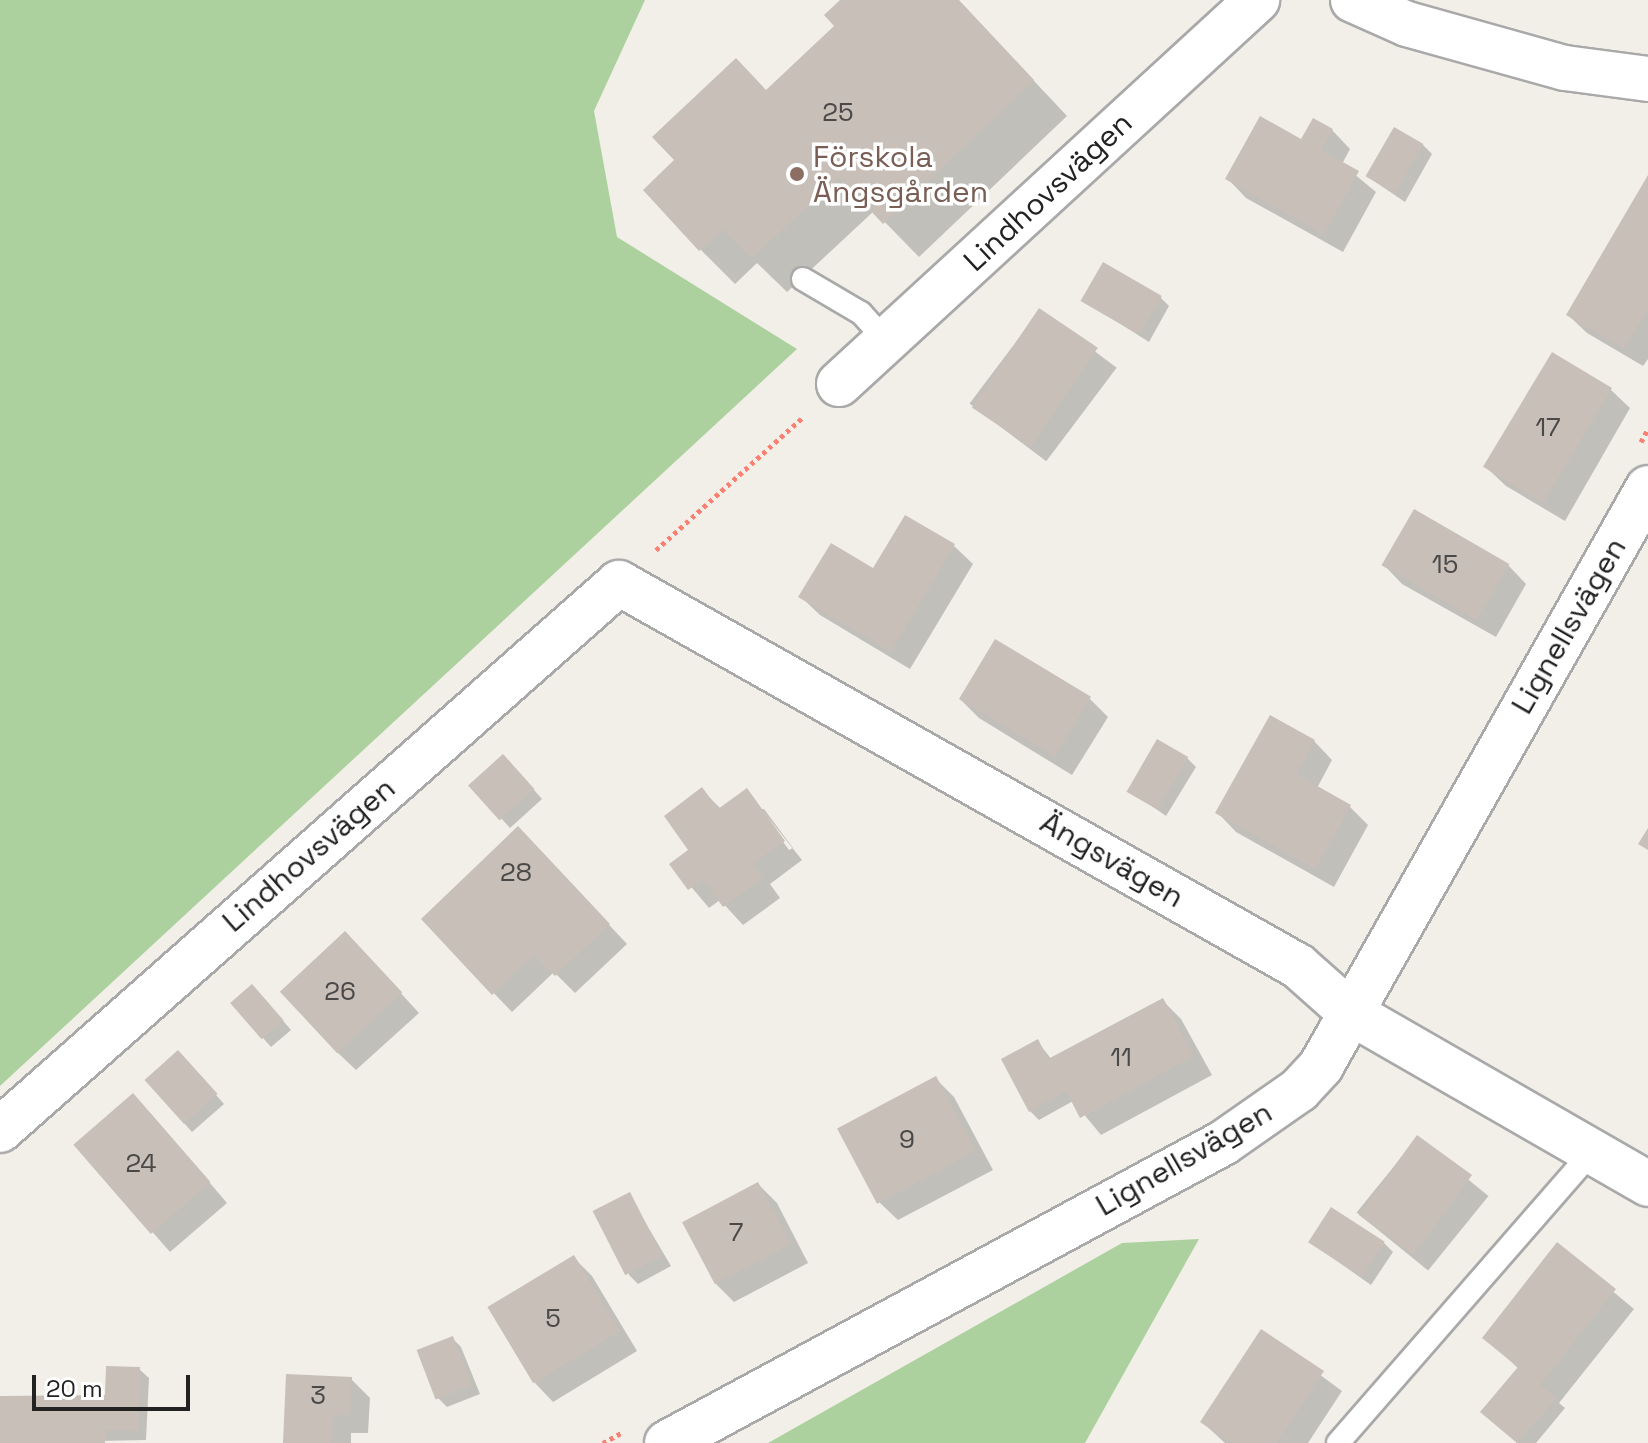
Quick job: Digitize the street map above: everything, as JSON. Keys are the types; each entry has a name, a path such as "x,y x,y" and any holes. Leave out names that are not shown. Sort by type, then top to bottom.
{"street":[{"name":"Lindhovsvägen","path":"839,384 1257,0"},
{"path":"1353,0 1407,24 1565,68 1648,79"},
{"name":"Lignellsvägen","path":"648,1436 1223,1143 1299,1090 1321,1066 1351,1013 1640,472"},
{"name":"Lindhovsvägen","path":"0,1130 619,583"},
{"name":"Ängsvägen","path":"619,583 1298,966 1351,1013 1594,1150 1648,1184"}],"lane":[{"path":"803,279 861,313 886,341"},
{"path":"1338,1443 1594,1150"}],"path":[{"path":"619,583 839,384"},
{"path":"1640,472 1648,429"},
{"path":"603,1443 648,1436"}],"green space":[{"path":"0,0 645,0 594,111 617,237 797,349 0,1086"},
{"path":"1199,1239 1085,1443 768,1443 1122,1243"}],"building":[{"path":"840,0 959,0 1034,80 883,224 839,177 751,259 723,229 699,251 643,190 674,160 652,137 736,58 766,90 834,26 824,15"},
{"path":"1260,116 1301,139 1313,118 1333,129 1321,150 1359,171 1324,235 1225,179"},
{"path":"1394,127 1423,144 1395,193 1366,176"},
{"path":"1648,175 1648,309 1624,349 1566,315"},
{"path":"1103,262 1162,296 1139,335 1080,301"},
{"path":"1039,308 1098,348 1031,447 972,407"},
{"path":"1552,352 1612,388 1543,503 1483,467"},
{"path":"1414,509 1509,564 1477,620 1382,565"},
{"path":"905,515 955,544 891,652 798,597 831,543 873,568"},
{"path":"995,639 1091,697 1055,757 959,699"},
{"path":"1270,715 1315,740 1296,774 1351,805 1315,869 1215,813"},
{"path":"1157,739 1188,757 1158,810 1126,792"},
{"path":"503,754 534,789 500,820 468,785"},
{"path":"702,787 718,809 747,788 785,841 753,864 763,878 723,907 703,880 688,890 669,864 688,850 664,816"},
{"path":"518,826 610,924 555,976 534,955 492,995 421,919"},
{"path":"1648,828 1648,850 1638,844"},
{"path":"345,931 402,992 337,1053 280,992"},
{"path":"252,984 283,1020 262,1039 230,1003"},
{"path":"1163,998 1194,1056 1080,1118 1066,1091 1029,1112 1001,1059 1038,1039 1048,1059"},
{"path":"178,1050 217,1094 184,1124 145,1080"},
{"path":"936,1076 976,1151 877,1204 837,1129"},
{"path":"133,1093 210,1182 151,1234 73,1145"},
{"path":"1417,1135 1472,1175 1414,1255 1359,1215"},
{"path":"758,1182 791,1244 715,1284 682,1222"},
{"path":"630,1192 663,1256 625,1275 593,1211"},
{"path":"1331,1207 1385,1242 1362,1277 1308,1242"},
{"path":"1557,1242 1616,1289 1540,1385 1557,1398 1517,1443 1480,1412 1518,1367 1482,1338"},
{"path":"574,1255 620,1331 533,1383 487,1307"},
{"path":"1261,1329 1324,1371 1277,1443 1231,1443 1200,1422"},
{"path":"453,1336 472,1385 436,1399 417,1350"},
{"path":"106,1366 140,1367 138,1431 105,1430 105,1443 0,1443 0,1396 105,1395"},
{"path":"286,1374 352,1377 350,1415 333,1415 331,1443 283,1443"}],"place":[{"name":"Förskola Ängsgården","path":"797,174"}]}
